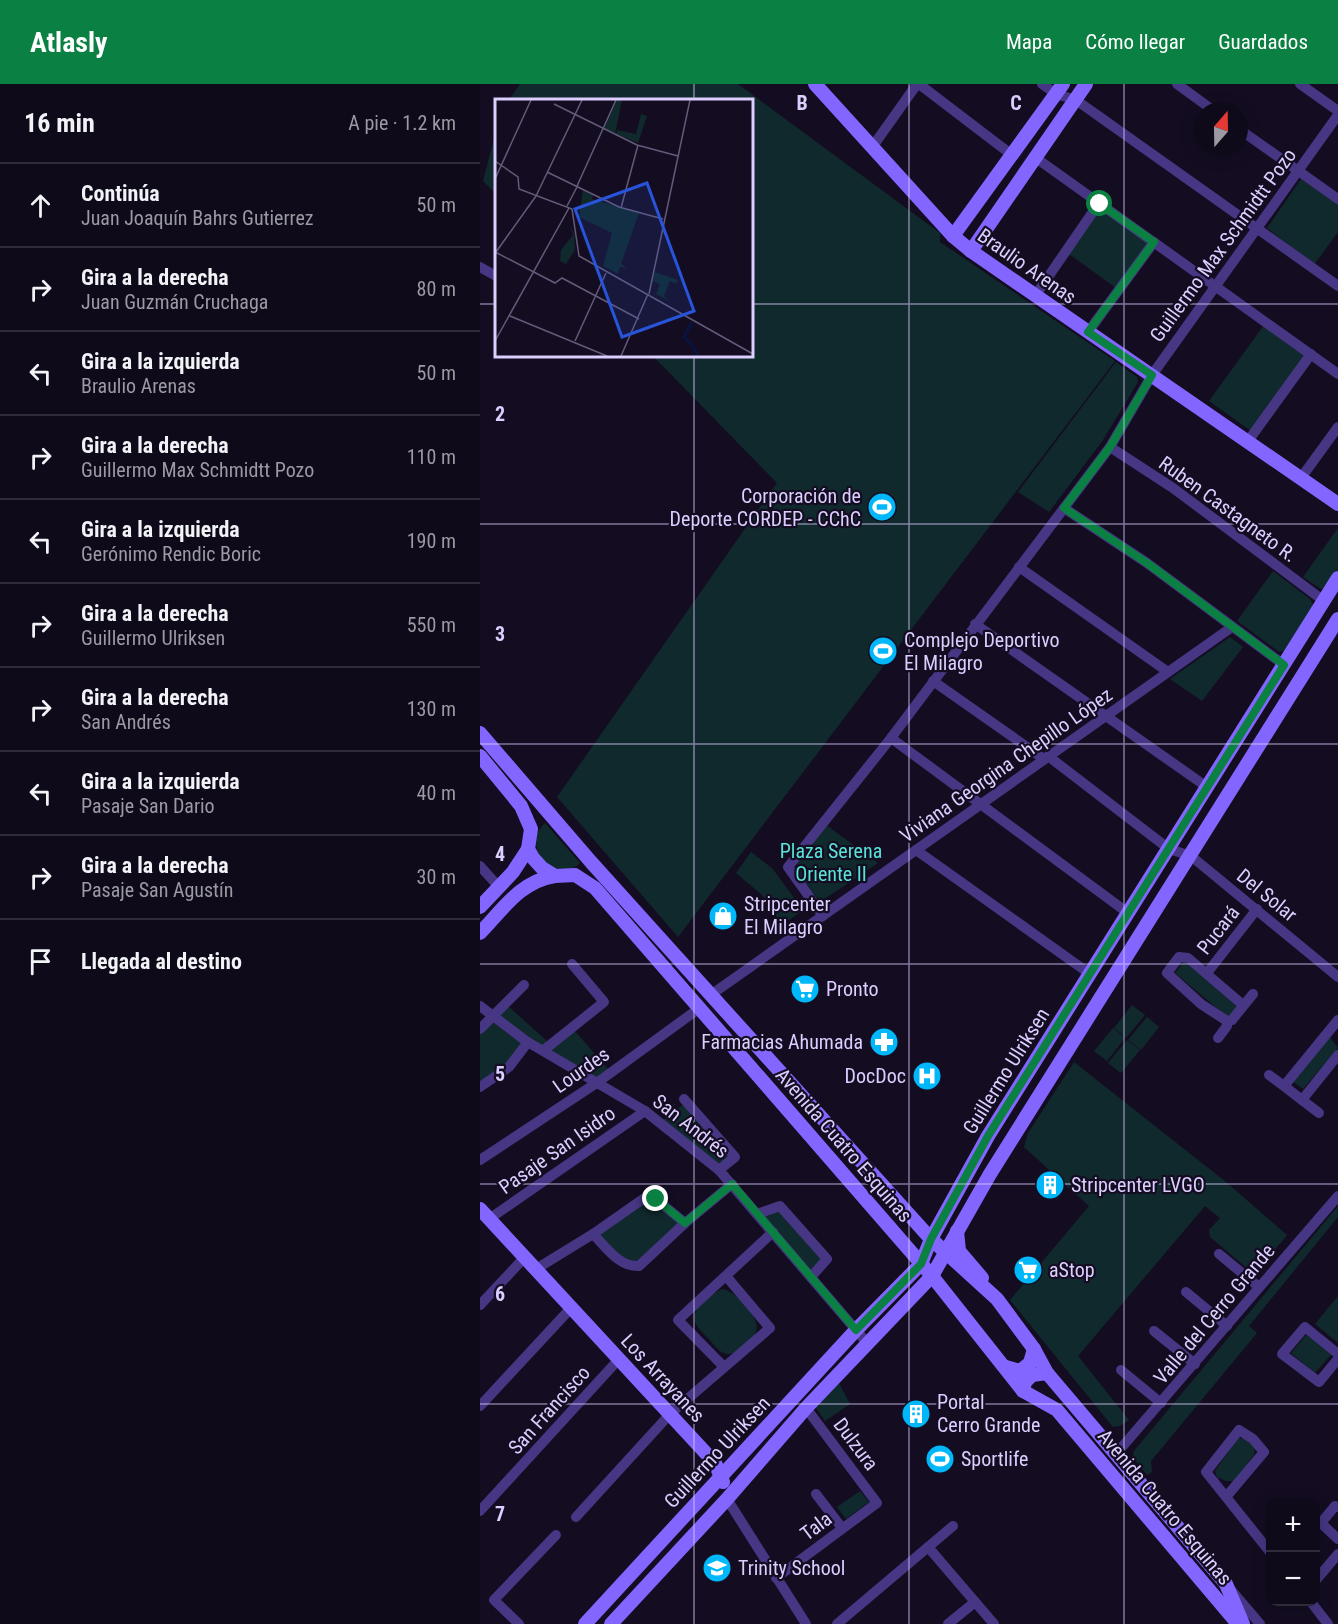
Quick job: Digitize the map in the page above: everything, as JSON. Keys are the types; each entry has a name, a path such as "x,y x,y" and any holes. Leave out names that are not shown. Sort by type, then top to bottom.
{"main road":[{"path":"971,251 1086,84"},
{"name":"Braulio Arenas","path":"824,87 953,236 971,251 1338,504"},
{"path":"953,236 1059,89"},
{"name":"Guillermo Ulriksen","path":"585,1624 856,1330 921,1264 931,1239 988,1136 1338,578"},
{"name":"Guillermo Ulriksen","path":"611,1624 806,1408 932,1276 1050,1080 1338,619"},
{"name":"Avenida Cuatro Esquinas","path":"480,733 591,862 931,1239 997,1299 1034,1349 1047,1373 1226,1584 1243,1624"},
{"path":"480,756 510,790 531,829"},
{"path":"480,907 513,872 528,849 531,829 537,821 549,813"},
{"path":"528,849 542,868 555,876"},
{"path":"480,933 522,888 534,880 574,875 591,862"},
{"name":"Avenida Cuatro Esquinas","path":"574,875 595,888 701,1007 932,1276 1023,1391 1057,1410 1238,1624"},
{"path":"1031,1068 1044,1067 1050,1080"},
{"name":"Los Arrayanes","path":"482,1211 719,1468 726,1499"},
{"path":"957,1231 958,1251 997,1299"},
{"path":"1006,1367 1020,1371 1030,1363 1034,1349"},
{"path":"1023,1391 1025,1382 1032,1375 1047,1373"}],"street":[{"path":"873,146 918,84 1012,155"},
{"path":"1042,84 1059,89 1076,100 1338,286"},
{"path":"1177,84 1202,102"},
{"path":"1300,84 1338,111"},
{"name":"Guillermo Max Schmidtt Pozo","path":"823,916 788,867 891,738 1110,447 1152,375 1218,286 1338,115"},
{"path":"1248,135 1338,199"},
{"path":"1036,158 1338,374"},
{"path":"1035,296 1099,203"},
{"path":"1088,332 1154,242"},
{"path":"480,267 495,275"},
{"path":"1248,441 1311,354"},
{"path":"1301,478 1338,427"},
{"name":"Ruben Castagneto R.","path":"1110,447 1173,488 1324,601"},
{"path":"1064,508 1147,563 1284,665"},
{"path":"1019,567 1168,672"},
{"path":"975,624 1207,787"},
{"name":"Viviana Georgina Chepillo López","path":"712,994 1232,627"},
{"name":"Del Solar","path":"933,681 1046,757 1169,849 1191,856 1338,977"},
{"path":"891,738 1128,913"},
{"path":"916,850 1090,974"},
{"path":"480,866 499,887"},
{"name":"Pucará","path":"1207,973 1257,909"},
{"name":"Pucará","path":"1227,1021 1201,1004 1167,973 1179,957 1183,956 1207,973 1243,1005"},
{"path":"544,1050 604,1002 573,964"},
{"path":"480,1029 524,985"},
{"path":"1218,1038 1227,1026 1227,1021 1232,1020 1253,994"},
{"name":"San Andrés","path":"480,1006 528,1042 645,1111 719,1170 868,1344"},
{"name":"Lourdes","path":"480,1160 598,1082 701,1007"},
{"path":"1284,1086 1334,1033 1338,1020"},
{"path":"480,1087 510,1067 528,1042"},
{"path":"1302,1100 1338,1055"},
{"path":"1269,1075 1319,1113"},
{"path":"684,1099 735,1157 719,1170"},
{"name":"Pasaje San Isidro","path":"482,1211 645,1111"},
{"path":"593,1234 619,1261 629,1267 639,1266 685,1223 732,1184"},
{"name":"Valle del Cerro Grande","path":"1116,1454 1338,1196"},
{"path":"536,1269 593,1234 643,1199 656,1199 685,1223"},
{"path":"757,1214 780,1206 827,1259 811,1277"},
{"path":"724,1367 678,1320 773,1232"},
{"path":"1219,1254 1259,1287"},
{"path":"480,1305 525,1257"},
{"path":"576,1517 669,1414 770,1328 726,1276"},
{"path":"1186,1292 1227,1326"},
{"path":"480,1406 571,1308"},
{"path":"1338,1354 1305,1328 1282,1354 1319,1382 1338,1359"},
{"path":"1154,1330 1195,1364"},
{"name":"San Francisco","path":"480,1511 619,1359"},
{"path":"1121,1370 1161,1403"},
{"name":"Dulzura","path":"806,1408 877,1503"},
{"path":"1226,1497 1264,1452 1253,1439 1239,1430 1206,1472 1226,1497 1266,1547"},
{"path":"816,1494 842,1528"},
{"name":"Los Arrayanes","path":"726,1499 806,1624"},
{"name":"Tala","path":"776,1578 877,1503"},
{"path":"1338,1507 1335,1506 1321,1523 1338,1539"},
{"path":"837,1624 953,1526"},
{"path":"519,1624 494,1600 556,1535"},
{"path":"928,1547 994,1624"},
{"path":"1320,1575 1338,1554"},
{"name":"Avenida Cuatro Esquinas","path":"1226,1584 1260,1624"},
{"path":"948,1624 975,1602"},
{"path":"1314,1606 1328,1624"}],"green space":[{"name":"Corporación de Deporte CORDEP - CChC","path":"520,84 738,84 940,233 940,242 1115,361 678,937 557,797 777,483 654,357 753,357 753,99 510,99"},
{"path":"495,135 495,193 483,181"},
{"path":"1301,179 1338,204 1338,232 1314,265 1267,228"},
{"path":"1100,209 1147,242 1148,247 1116,288 1069,254"},
{"path":"1264,325 1305,355 1251,431 1209,401"},
{"path":"1116,362 1137,377 1138,382 1103,440 1049,512 1018,492"},
{"path":"1338,528 1338,569 1326,588 1321,589 1303,577"},
{"path":"1273,571 1310,599 1314,606 1286,650 1279,652 1237,621"},
{"path":"1230,637 1243,647 1202,701 1170,679"},
{"path":"545,823 580,863 570,869 560,870 551,867 543,860 536,842 538,832"},
{"name":"Plaza Serena Oriente II","path":"825,824 878,863 820,902 797,871 797,863"},
{"path":"751,852 772,868 803,910 782,925 762,895 736,873"},
{"path":"1184,961 1240,1009 1230,1019 1175,973"},
{"path":"1132,1005 1145,1015 1126,1038 1114,1028"},
{"path":"508,1006 548,1042 543,1046 497,1016"},
{"path":"1147,1017 1159,1027 1141,1050 1128,1040"},
{"path":"492,1021 524,1044 507,1064 480,1083 480,1034"},
{"path":"1113,1028 1125,1038 1107,1061 1094,1051"},
{"path":"573,1029 609,1070 597,1078 548,1050"},
{"path":"1329,1036 1338,1048 1303,1089 1292,1081"},
{"path":"1127,1040 1140,1050 1121,1073 1108,1063"},
{"path":"1074,1062 1226,1182 1287,1235 1257,1271 1249,1270 1210,1237 1209,1230 1220,1218 1205,1206 1078,1356 1129,1420 1120,1426 1113,1427 1010,1300 1089,1206 1024,1147 1028,1133"},
{"path":"684,1104 729,1156 719,1165 663,1120"},
{"path":"644,1202 655,1202 680,1223 638,1263 630,1264 598,1235"},
{"path":"1338,1206 1338,1217 1249,1326 1257,1333 1151,1461 1152,1472 1147,1475 1134,1459 1133,1452"},
{"path":"779,1209 824,1259 812,1273 761,1215"},
{"path":"722,1289 734,1294 746,1306 757,1326 751,1339 740,1350 731,1354 722,1353 718,1349 700,1329 694,1317 699,1307 708,1298"},
{"path":"1338,1296 1338,1343 1315,1324"},
{"path":"1307,1334 1331,1355 1315,1373 1291,1353"},
{"path":"839,1383 850,1404 825,1421 814,1405"},
{"path":"1238,1438 1245,1439 1255,1447 1254,1455 1234,1481 1226,1481 1217,1477 1215,1471"},
{"path":"860,1491 869,1502 846,1519 837,1507"}],"place":[{"name":"Corporación de Deporte CORDEP - CChC","path":"882,507"},
{"name":"Complejo Deportivo El Milagro","path":"883,651"},
{"name":"Stripcenter El Milagro","path":"723,916"},
{"name":"Pronto","path":"805,989"},
{"name":"Farmacias Ahumada","path":"884,1042"},
{"name":"DocDoc","path":"927,1076"},
{"name":"Stripcenter LVGO","path":"1050,1185"},
{"name":"aStop","path":"1028,1270"},
{"name":"Portal Cerro Grande","path":"916,1414"},
{"name":"Sportlife","path":"940,1459"},
{"name":"Trinity School","path":"717,1568"}],"route":[{"path":"656,1199 685,1223 732,1184 856,1330 921,1264 931,1239 988,1136 1284,665 1147,563 1064,508 1110,447 1152,375 1088,332 1154,242 1100,204"}]}
